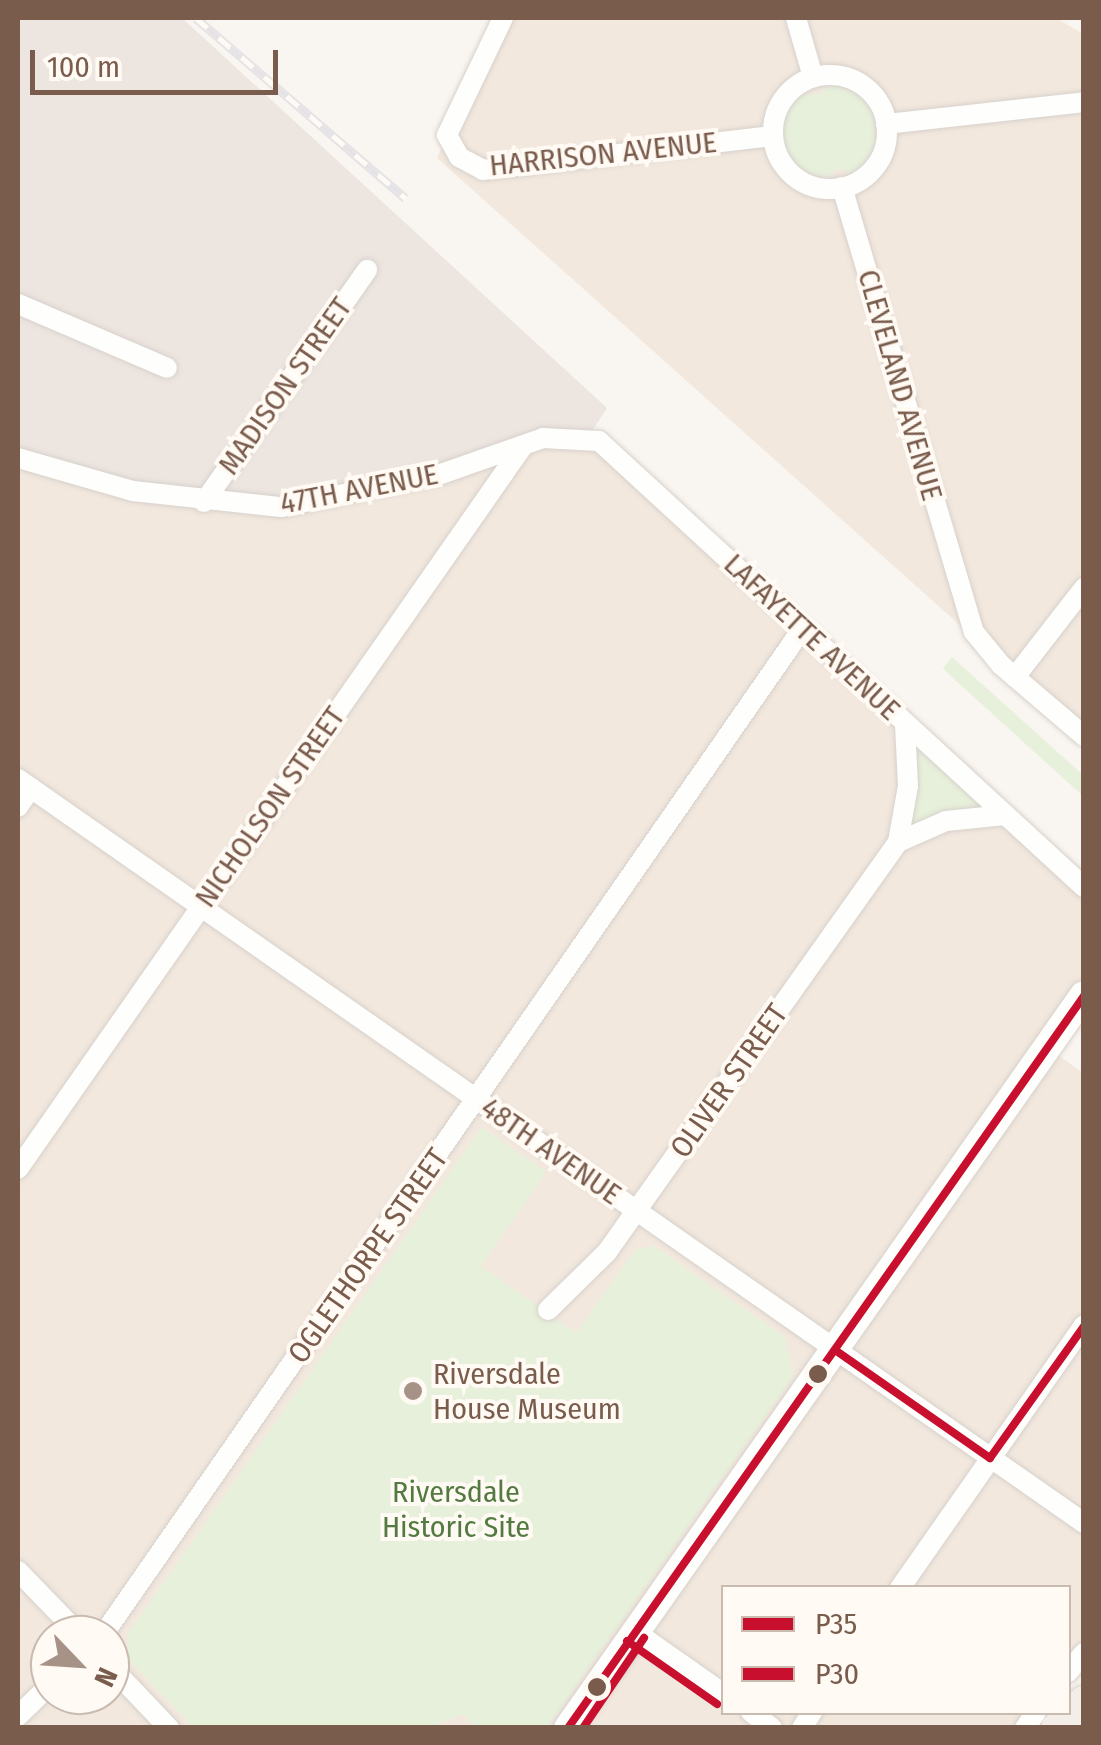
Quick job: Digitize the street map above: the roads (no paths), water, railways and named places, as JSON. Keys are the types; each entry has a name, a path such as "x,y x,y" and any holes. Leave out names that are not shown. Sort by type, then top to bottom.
{"street":[{"name":"HARRISON AVENUE","path":"503,18 447,138 464,162 490,172 773,136"},
{"path":"796,18 813,78"},
{"path":"843,76 862,85 886,124 879,160 842,187 796,178 778,156 773,136 783,100 813,78 843,76"},
{"path":"886,124 1084,102"},
{"name":"CLEVELAND AVENUE","path":"842,187 958,584 980,644 1084,736"},
{"name":"MADISON STREET","path":"204,502 367,270"},
{"path":"18,304 167,368"},
{"name":"LAFAYETTE AVENUE","path":"523,446 559,436 599,440 1084,887"},
{"name":"47TH AVENUE","path":"18,458 133,491 204,502 315,503 441,474 523,446"},
{"name":"NICHOLSON STREET","path":"18,1169 523,446"},
{"path":"1015,677 1084,588"},
{"name":"OGLETHORPE STREET","path":"116,1615 803,628"},
{"name":"OLIVER STREET","path":"548,1310 586,1278 637,1211 898,842 908,786 905,724"},
{"path":"18,807 24,784"},
{"name":"48TH AVENUE","path":"24,784 1084,1523"},
{"path":"898,842 946,820 1005,815"},
{"path":"568,1728 1084,995"},
{"path":"902,1585 1084,1325"},
{"path":"18,1571 61,1615"},
{"path":"634,1631 721,1692"},
{"path":"130,1687 170,1728"}],"railway":[{"path":"196,18 405,198"}],"place":[{"name":"Riversdale House Museum","path":"413,1391"}],"park label":[{"name":"Riversdale Historic Site","path":"456,1509"}]}
